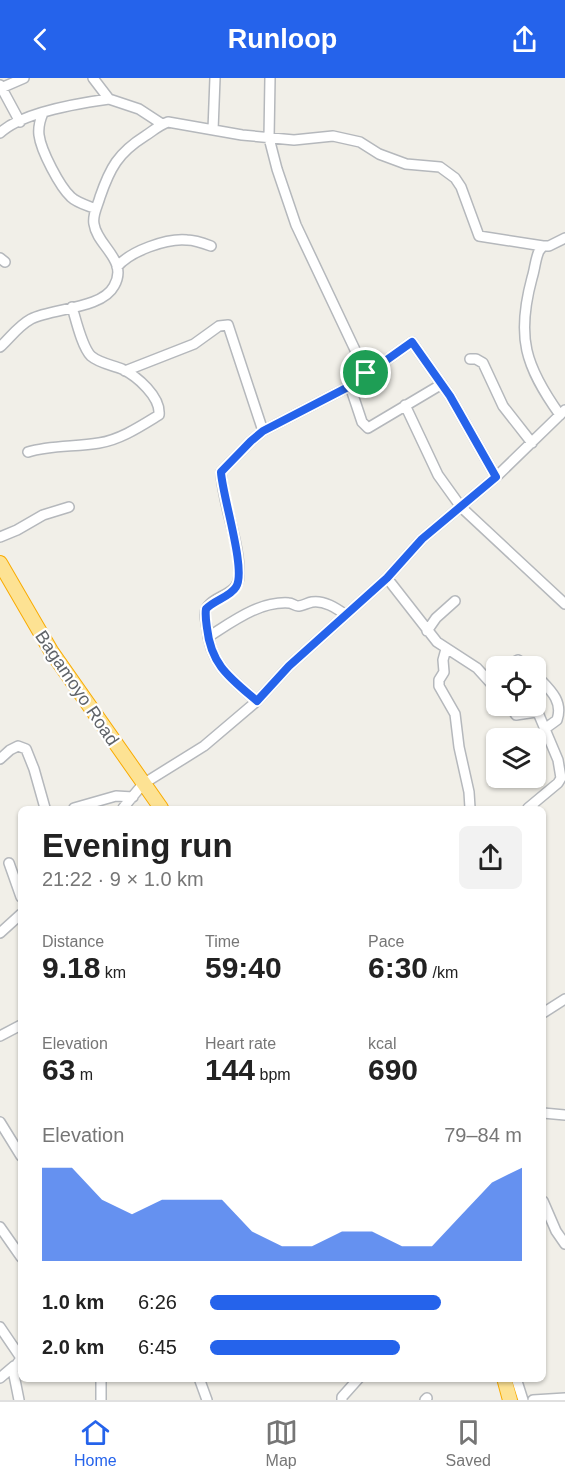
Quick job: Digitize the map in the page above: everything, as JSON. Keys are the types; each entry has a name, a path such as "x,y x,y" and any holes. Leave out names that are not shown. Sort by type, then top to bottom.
{"highway":[{"name":"Bagamoyo Road","path":"0,563 51,651 160,806"},
{"path":"505,1382 510,1400"}],"street":[{"path":"20,122 1,86 24,78"},
{"path":"93,78 109,99"},
{"path":"213,130 215,78"},
{"path":"270,78 269,138 277,169 296,225 366,373"},
{"path":"0,133 20,122 62,107 109,99 139,110 162,124"},
{"path":"43,113 39,125 39,136 43,151 62,186 72,198 96,209"},
{"path":"0,347 27,321 39,315 99,300 114,287 117,267 109,248 96,230 94,217 96,209 110,170 119,157 132,144 168,122 269,138 294,140 333,136 360,142 386,157 406,164 440,167 455,178 461,187 479,236 543,246 549,246 565,238"},
{"path":"117,267 126,257 135,252 168,242 189,240 211,246"},
{"path":"125,806 143,784 204,746 257,701 289,666 387,578 422,539 496,477 563,413 537,380 526,352 525,308 534,265 543,246"},
{"path":"28,452 39,448 112,441 159,415 154,397 146,388 125,371 91,356 84,344 72,307"},
{"path":"125,371 194,344 219,326 228,325 263,431"},
{"path":"257,701 218,664 210,648 206,609 212,602 234,590 239,581 221,472 251,441 263,431 350,386 412,342 442,384 496,477"},
{"path":"470,359 483,363 503,406 532,443"},
{"path":"350,386 362,422 366,427 379,423 442,384"},
{"path":"405,405 438,475 461,507 565,604"},
{"path":"0,537 43,515 69,507"},
{"path":"387,578 427,631 446,649 477,668 486,679"},
{"path":"427,631 436,618 455,601"},
{"path":"208,637 241,616 268,606 290,603 298,606 320,602 346,615"},
{"path":"446,649 443,660 444,672 439,680 439,686 457,719 470,806"},
{"path":"530,806 558,783 561,777 558,760 546,729 557,720 558,703 546,686"},
{"path":"0,759 18,746 26,749 44,806"},
{"path":"81,806 116,796 133,797"},
{"path":"9,864 18,889"},
{"path":"0,933 18,917"},
{"path":"546,1011 565,999"},
{"path":"0,1036 18,1027"},
{"path":"546,1113 565,1115"},
{"path":"0,1122 18,1151"},
{"path":"546,1208 556,1231 565,1244"},
{"path":"0,1227 18,1252"},
{"path":"0,1327 18,1359"},
{"path":"0,1378 18,1362"},
{"path":"18,1363 13,1374 19,1400"},
{"path":"101,1382 101,1400"},
{"path":"200,1382 207,1400"},
{"path":"342,1400 355,1382"},
{"path":"517,1382 524,1400"},
{"path":"533,1400 565,1398"}],"route":[{"path":"412,342 450,396 496,477 439,523 405,556 387,578 304,651 257,701 238,686 218,664 213,657 208,637 206,609 212,602 234,590 239,581 221,472 263,431 350,386 366,373 412,342"}]}
